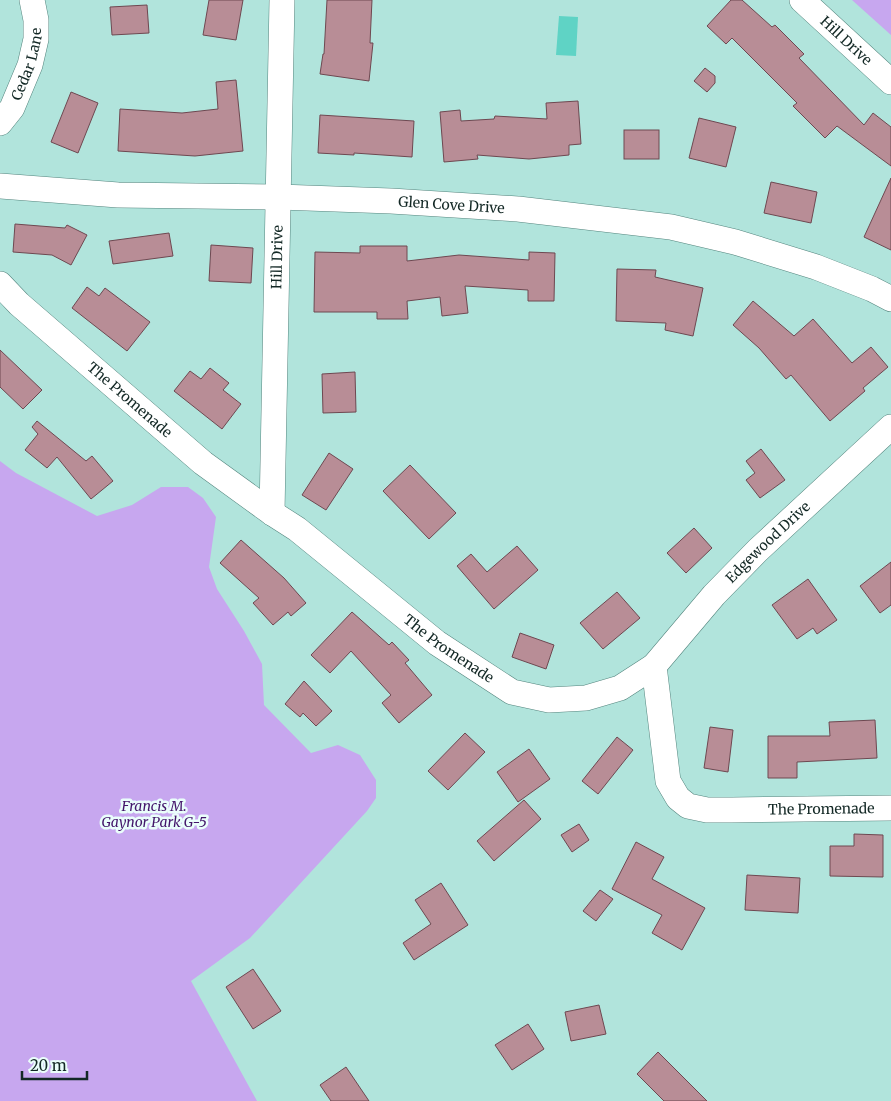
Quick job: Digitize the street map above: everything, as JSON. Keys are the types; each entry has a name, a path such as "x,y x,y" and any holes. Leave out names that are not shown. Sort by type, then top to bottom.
{"street":[{"name":"Cedar Lane","path":"0,123 12,108 30,65 36,39 36,20 32,0"},
{"name":"Hill Drive","path":"272,513 282,0"},
{"name":"Hill Drive","path":"802,0 891,82"},
{"name":"Glen Cove Drive","path":"0,186 118,194 391,201 518,209 671,227 735,242 816,266 872,289 891,299"},
{"name":"The Promenade","path":"0,284 19,304 203,463 297,529 437,643 512,692 549,700 586,698 620,688 654,666 668,780 678,798 688,806 707,810 891,808"},
{"name":"Edgewood Drive","path":"654,666 714,595 758,550 891,427"}],"green space":[{"path":"852,0 891,0 891,35"},
{"name":"Francis M. Gaynor Park G-5","path":"0,461 16,473 97,516 132,505 161,487 188,487 203,498 216,517 209,567 217,589 244,631 262,664 264,705 311,753 338,745 360,755 376,780 376,798 367,811 250,938 191,981 257,1101 0,1101"}],"shaded area":[{"path":"559,16 578,17 576,56 556,55"}],"building":[{"path":"209,0 243,0 236,40 203,35"},
{"path":"327,0 372,0 370,43 373,43 369,81 320,74 324,54"},
{"path":"731,0 742,0 772,27 775,25 804,54 799,58 864,125 873,113 891,127 891,166 837,126 825,138 793,106 797,103 732,38 726,44 707,26"},
{"path":"147,5 149,33 112,35 110,7"},
{"path":"705,68 715,76 715,83 707,92 694,81"},
{"path":"236,80 243,151 195,156 118,151 120,109 182,113 218,109 216,82"},
{"path":"71,92 98,103 78,153 51,142"},
{"path":"578,101 581,144 569,145 569,155 529,159 477,155 478,159 444,162 440,112 460,110 461,121 494,119 495,116 547,119 546,103"},
{"path":"320,115 414,121 412,157 354,153 354,155 318,153"},
{"path":"699,118 736,127 726,167 689,158"},
{"path":"624,130 659,130 659,159 624,159"},
{"path":"891,178 891,250 864,237"},
{"path":"771,182 817,192 811,223 764,213"},
{"path":"15,224 65,228 67,225 87,235 71,265 52,255 13,252"},
{"path":"169,233 173,256 113,264 109,241"},
{"path":"211,245 253,248 251,283 209,281"},
{"path":"360,246 407,246 407,261 459,255 529,260 529,252 555,253 554,301 528,301 528,290 465,286 468,313 442,316 440,297 407,301 408,319 377,319 377,312 314,312 315,252 360,253"},
{"path":"617,269 656,270 655,277 703,288 693,336 665,330 666,323 616,321"},
{"path":"87,287 99,296 105,288 150,322 127,351 72,308"},
{"path":"753,301 794,336 813,319 852,363 871,347 888,367 863,388 865,391 830,421 791,375 786,379 759,348 733,325"},
{"path":"0,350 42,390 23,409 0,387"},
{"path":"210,368 229,383 223,390 241,404 222,429 174,391 190,371 201,379"},
{"path":"355,372 356,412 323,413 322,374"},
{"path":"37,421 86,461 92,456 113,481 91,499 57,457 47,468 25,450 38,434 32,427"},
{"path":"761,449 785,480 760,498 746,480 755,473 746,461"},
{"path":"329,453 353,469 326,510 302,495"},
{"path":"410,465 456,513 429,539 383,491"},
{"path":"694,528 712,548 686,573 667,553"},
{"path":"241,540 284,578 306,603 291,616 288,612 273,625 253,603 259,598 220,563"},
{"path":"517,546 538,570 494,609 457,566 471,554 487,572"},
{"path":"891,562 891,605 880,613 860,586"},
{"path":"808,579 837,620 817,634 813,628 797,639 772,605"},
{"path":"617,592 640,618 603,649 580,623"},
{"path":"352,612 389,645 392,642 409,660 405,663 432,695 399,723 382,703 391,695 351,651 330,673 311,655"},
{"path":"520,633 554,645 546,669 512,657"},
{"path":"304,681 332,711 316,726 303,713 300,717 285,704"},
{"path":"875,720 877,758 797,762 797,778 768,778 768,736 830,736 829,722"},
{"path":"710,727 733,730 728,772 704,768"},
{"path":"465,733 485,752 448,790 428,771"},
{"path":"617,737 633,750 598,794 582,781"},
{"path":"529,749 550,779 518,802 497,772"},
{"path":"524,800 541,819 494,861 477,841"},
{"path":"579,824 589,840 572,852 561,835"},
{"path":"854,834 883,835 883,877 830,876 830,846 854,846"},
{"path":"636,842 664,857 652,879 705,908 682,950 652,933 662,915 612,889"},
{"path":"747,875 800,878 798,913 745,910"},
{"path":"441,883 468,925 414,960 403,943 431,924 415,900"},
{"path":"600,890 613,899 596,921 583,911"},
{"path":"253,969 281,1011 253,1029 226,987"},
{"path":"599,1005 606,1034 571,1041 565,1012"},
{"path":"528,1024 544,1049 512,1070 495,1045"},
{"path":"658,1052 707,1101 664,1101 637,1074"},
{"path":"346,1067 369,1101 331,1101 320,1085"}]}
